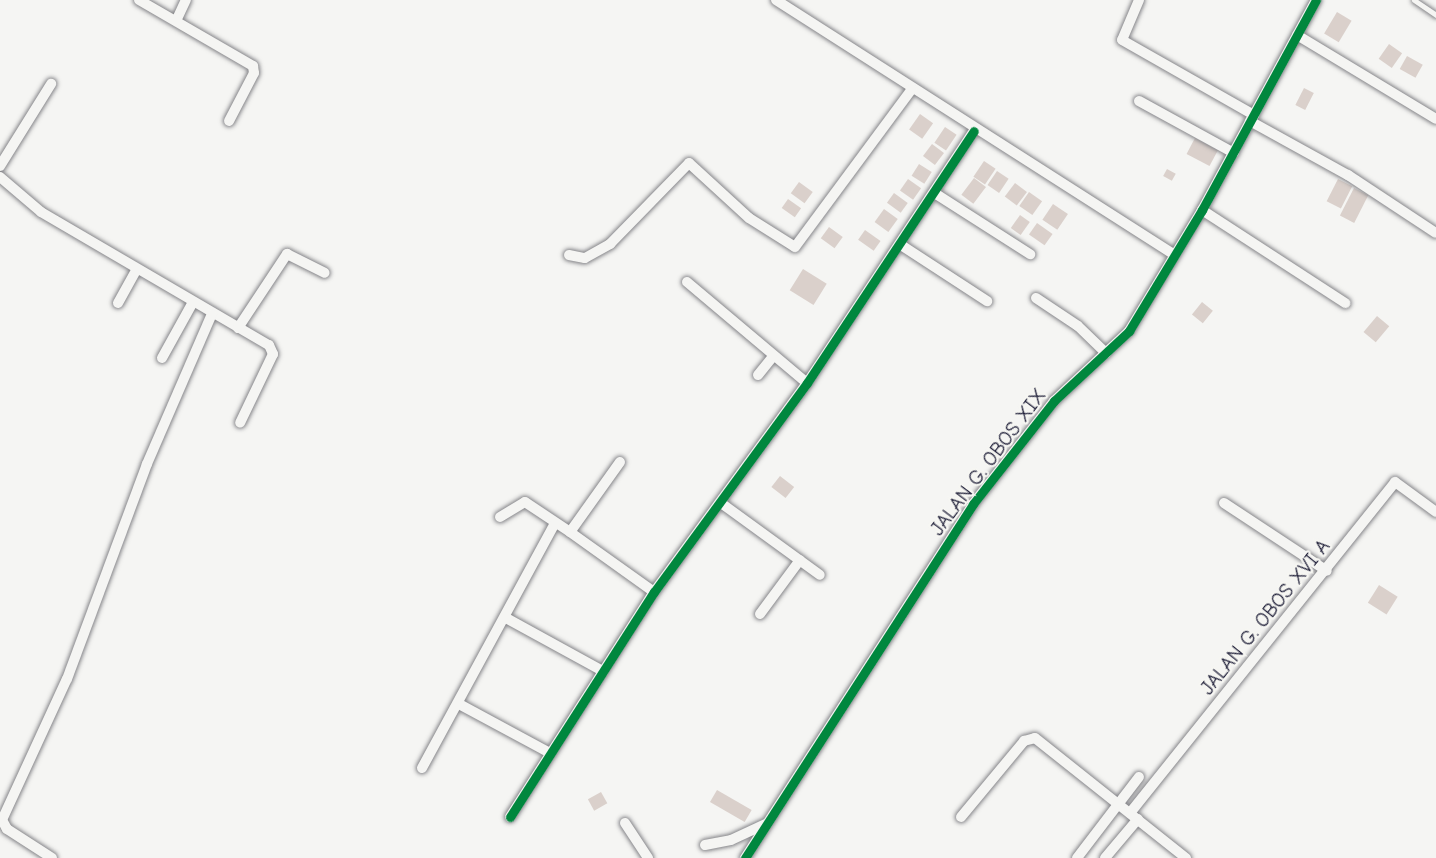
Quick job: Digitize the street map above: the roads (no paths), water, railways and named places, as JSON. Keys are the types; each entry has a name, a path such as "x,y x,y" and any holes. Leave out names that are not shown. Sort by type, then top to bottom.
{"street":[{"path":"140,0 177,19 253,66 254,73 229,121"},
{"path":"177,19 186,0"},
{"path":"776,0 974,131 1173,254"},
{"path":"1139,0 1122,40 1348,175 1436,233"},
{"name":"JALAN G. OBOS XIX","path":"745,858 896,629 955,529 1054,400 1129,331 1173,254 1202,210 1316,0"},
{"path":"1297,35 1436,119"},
{"path":"0,166 51,84"},
{"path":"569,255 585,258 610,244 689,164 749,218 795,247 912,89"},
{"path":"1139,101 1234,153"},
{"path":"510,817 654,592 807,383 936,194 974,131"},
{"path":"0,177 40,212 212,314 238,327 273,351 240,423"},
{"path":"936,194 1030,254"},
{"path":"1202,210 1345,303"},
{"path":"901,245 987,302"},
{"path":"238,327 287,254 324,273"},
{"path":"118,303 137,269"},
{"path":"687,282 772,358 807,383"},
{"path":"1036,298 1078,326 1106,353"},
{"path":"162,358 193,302"},
{"path":"52,858 7,829 2,820 67,679 147,464 212,314"},
{"path":"758,375 772,358"},
{"path":"570,532 620,462"},
{"name":"JALAN G. OBOS XVI A","path":"1105,858 1134,816 1395,483 1436,512"},
{"path":"500,517 525,502 654,592"},
{"path":"721,503 820,575"},
{"path":"1224,503 1327,571"},
{"path":"423,768 506,618 555,523"},
{"path":"760,614 800,560"},
{"path":"506,618 603,671"},
{"path":"459,704 550,753"},
{"path":"961,817 1029,738 1186,858"},
{"path":"1077,858 1139,777"},
{"path":"625,823 648,858"},
{"path":"705,844 731,840 766,824"}],"lane":[{"path":"1414,0 1436,15"}]}
